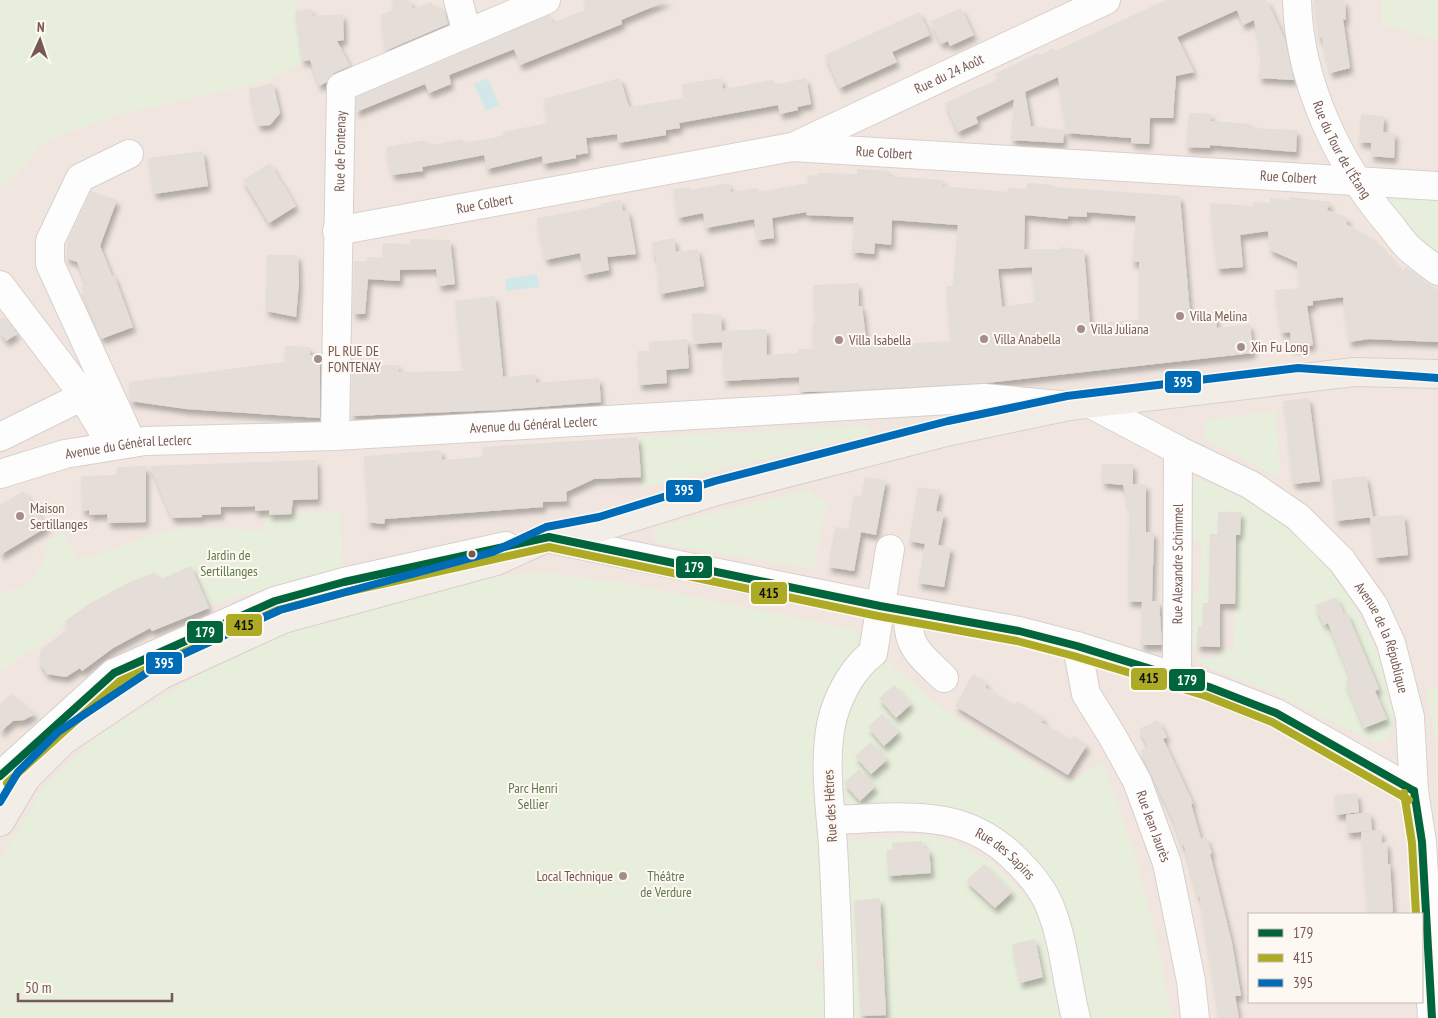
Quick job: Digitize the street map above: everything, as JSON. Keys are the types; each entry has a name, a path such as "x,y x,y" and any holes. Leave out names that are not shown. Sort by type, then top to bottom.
{"main road":[{"path":"0,822 26,778 64,740 161,675 283,619 496,561 549,537 601,527 717,491 950,431 1080,405 1298,378 1354,372 1438,374"},
{"path":"1298,378 1438,388"},
{"path":"399,572 445,575"}],"street":[{"path":"458,0 467,33"},
{"name":"Rue de Fontenay","path":"335,436 337,231 341,87 546,0"},
{"name":"Rue du 24 Août","path":"792,147 1106,0"},
{"name":"Rue du Tour de l'Étang","path":"1297,0 1306,63 1322,112 1336,146 1375,208 1410,249 1438,271"},
{"name":"Rue Colbert","path":"337,231 792,147 1438,186"},
{"path":"122,444 50,264 50,241 80,178 130,154"},
{"path":"0,285 83,396 122,444"},
{"path":"0,437 83,396"},
{"name":"Avenue du Général Leclerc","path":"0,474 65,454 122,444 335,436 984,398 1080,405"},
{"name":"Avenue de la République","path":"1080,405 1250,485 1298,517 1342,561 1374,606 1391,643 1402,678 1410,717 1414,791 1422,842 1432,1018"},
{"name":"Rue Alexandre Schimmel","path":"1177,676 1178,450"},
{"path":"0,776 114,673 275,601 344,582 399,572 549,537 880,606 908,621 1018,631 1077,646 1177,676 1276,713 1414,791"},
{"path":"873,653 890,549"},
{"path":"908,621 919,653 944,678"},
{"name":"Rue des Hêtres","path":"839,1018 837,915 828,763 834,714 844,690 862,661 908,621"},
{"name":"Rue Jean Jaurès","path":"1077,646 1086,694 1112,734 1136,781 1167,863 1191,981 1195,1018"},
{"name":"Rue des Sapins","path":"831,820 927,817 964,824 1004,846 1030,874 1047,899 1057,931 1076,1018"}],"shaded area":[{"path":"0,0 1438,0 1438,1018 0,1018"},
{"path":"488,78 499,105 486,111 474,84"},
{"path":"537,274 539,287 507,291 505,279"}],"green space":[{"path":"0,0 295,0 303,62 264,82 121,114 52,138 40,146 23,167 0,188"},
{"path":"1382,0 1438,0 1438,40 1382,24"},
{"path":"1388,195 1438,198 1438,260 1387,207"},
{"path":"1276,411 1280,479 1239,456 1203,439 1206,420"},
{"path":"870,426 870,434 642,488 638,437"},
{"path":"1198,479 1231,493 1262,510 1290,532 1340,584 1359,614 1375,646 1387,680 1393,704 1394,720 1386,741 1375,743 1270,691 1205,666 1195,658 1218,658 1220,649 1234,650 1236,535 1240,535 1241,513 1230,512 1230,508 1225,509 1225,512 1219,512 1218,534 1210,534 1209,603 1203,603 1203,627 1198,627 1197,645 1189,645 1192,599 1199,591 1202,545 1191,538 1193,483"},
{"path":"808,490 817,498 827,500 814,569 656,543 654,528"},
{"name":"Jardin de Sertillanges","path":"340,510 343,567 213,604 206,600 192,566 159,580 155,572 118,588 89,604 77,612 61,629 0,672 0,593 21,587 35,576 44,560 48,540 61,531 78,559 100,554 163,532 200,528 263,531 269,515"},
{"name":"Parc Henri Sellier","path":"539,572 624,583 842,627 853,630 863,641 855,655 837,674 828,689 818,716 814,743 824,957 816,961 817,969 825,972 828,1018 0,1018 0,860 46,784 99,735 202,673 298,623 478,578"},
{"path":"885,660 948,713 1067,784 1103,763 1133,849 1157,939 1171,1018 1089,1018 1031,858 982,818 943,810 842,807 836,746 858,687"},
{"path":"1426,689 1438,689 1438,827 1435,734"},
{"path":"925,835 956,843 992,862 1034,906 1047,932 1068,1018 847,1018 841,841"}],"building":[{"path":"391,0 410,0 413,9 431,2 433,9 441,7 444,10 448,24 385,51 381,15 395,9"},
{"path":"583,0 669,0 621,20 622,24 520,65 514,49 449,75 451,84 429,93 425,84 356,112 356,97 550,15 552,23 587,9"},
{"path":"1166,0 1267,0 1285,40 1294,80 1259,78 1260,60 1262,60 1254,20 1243,25 1237,10 1177,37 1194,72 1176,76 1173,118 1150,118 1149,144 1131,143 1131,138 1067,133 1058,77 1025,92 1031,126 1064,130 1063,143 1011,140 1014,99 976,117 978,123 958,132 945,103 998,79 995,74 1038,53 1040,55 1054,48 1055,51"},
{"path":"1314,0 1345,0 1346,20 1343,19 1350,68 1330,73 1322,37 1319,38"},
{"path":"961,8 974,35 950,46 948,41 941,44 931,21"},
{"path":"312,9 313,16 343,14 344,40 337,41 350,66 334,73 327,82 319,86 310,60 302,61 295,11"},
{"path":"919,12 930,35 892,52 897,62 840,88 825,55"},
{"path":"620,78 629,107 684,98 682,84 721,78 723,89 773,80 774,85 806,78 811,104 797,107 798,110 780,114 778,105 679,123 680,128 666,130 666,135 618,143 617,134 586,138 588,153 576,155 576,158 543,164 542,156 487,169 484,155 422,167 423,171 392,175 386,147 425,140 427,146 462,139 463,143 497,137 503,134 503,132 548,123 544,99"},
{"path":"273,83 280,113 270,125 258,126 249,89"},
{"path":"1189,113 1211,114 1211,121 1251,124 1251,128 1297,130 1296,152 1210,145 1210,148 1186,147"},
{"path":"1361,114 1384,116 1383,132 1395,133 1394,158 1371,156 1371,143 1359,142"},
{"path":"203,151 208,186 154,194 148,158"},
{"path":"270,163 296,206 269,223 243,180"},
{"path":"857,169 889,171 889,176 943,180 942,186 1007,192 1008,188 1027,189 1027,183 1054,185 1054,187 1180,196 1190,313 1215,312 1217,328 1250,324 1253,353 986,383 844,391 800,392 799,377 724,381 722,342 694,344 692,313 721,315 722,338 722,331 766,329 767,355 798,353 798,349 814,349 812,324 815,324 813,285 858,283 859,306 862,306 867,346 951,341 946,286 953,286 958,225 892,220 891,245 875,243 874,254 852,252 854,217 807,215 806,212 772,218 774,238 758,240 754,219 706,228 703,213 678,218 673,189 690,187 690,190 729,183 731,192 757,188 760,192 808,183 807,175 817,176 817,173 857,174","holes":["1087,212 1136,216 1132,262 1139,262 1139,320 1090,323 1084,250 1060,247 1060,249 1024,249 1025,215 1068,219 1068,216 1087,217","1032,267 1035,302 1002,307 998,269"]},
{"path":"91,191 117,200 100,246 112,276 114,275 133,327 101,339 81,287 86,285 77,262 66,258 68,240"},
{"path":"1290,197 1330,202 1327,210 1348,218 1346,224 1372,239 1402,272 1406,267 1438,291 1438,342 1369,339 1349,342 1343,297 1313,301 1313,305 1307,306 1313,345 1292,348 1290,332 1281,333 1275,290 1300,288 1297,262 1270,250 1268,231 1240,235 1243,267 1217,269 1210,203 1253,206 1253,202 1270,203 1270,198 1288,200"},
{"path":"621,200 623,211 628,210 636,254 607,257 609,270 584,275 580,253 545,260 537,218 601,206 600,204"},
{"path":"674,238 676,252 698,249 704,286 660,294 656,256 654,257 652,242"},
{"path":"410,239 450,240 455,284 439,286 436,269 400,270 400,281 368,279 365,314 353,314 354,261 367,261 367,257 383,258 383,243 410,244"},
{"path":"267,255 298,255 299,283 296,317 266,311"},
{"path":"495,296 503,377 535,374 536,383 599,378 601,402 500,410 351,416 352,366 399,365 399,372 463,371 455,301"},
{"path":"4,317 17,334 6,341 0,332 0,319"},
{"path":"687,339 689,368 666,370 667,383 639,385 638,351 650,351 649,342"},
{"path":"285,346 310,347 310,355 320,356 320,418 186,409 130,401 129,382 285,362"},
{"path":"1309,398 1320,481 1293,484 1287,434 1289,434 1283,401"},
{"path":"638,437 641,477 594,479 566,492 567,501 543,502 543,507 385,519 384,524 367,522 368,510 364,456 441,450 442,460 483,457 482,447"},
{"path":"317,460 318,499 293,500 291,514 269,515 269,510 255,511 255,506 221,507 221,514 172,518 150,466"},
{"path":"1102,464 1133,464 1133,484 1146,484 1146,532 1154,532 1152,601 1159,601 1162,645 1141,645 1142,602 1128,601 1129,508 1123,485 1102,483"},
{"path":"146,466 146,522 108,523 107,514 89,515 89,510 82,511 81,476 117,475 117,467"},
{"path":"1366,476 1373,517 1336,521 1332,480"},
{"path":"865,477 886,480 876,535 861,532 854,571 828,567 835,527 848,529 854,495 861,497"},
{"path":"918,487 940,490 936,511 944,513 938,545 951,547 944,587 918,583 925,544 909,541"},
{"name":"Maison Sertillanges","path":"24,491 47,527 0,555 0,505"},
{"path":"1218,512 1241,512 1240,535 1236,535 1235,604 1220,604 1220,647 1197,646 1198,626 1203,627 1203,603 1209,603 1210,534 1218,534"},
{"path":"1404,515 1408,555 1375,558 1370,517"},
{"path":"191,566 209,608 152,631 150,628 113,648 82,671 80,668 66,677 47,674 39,662 41,649 69,628 65,621 89,604 128,583 155,572 159,580"},
{"path":"1336,597 1344,614 1347,613 1379,689 1375,691 1387,719 1364,728 1345,681 1351,680 1328,623 1324,625 1315,605"},
{"path":"973,674 987,683 985,687 1015,706 1017,701 1044,718 1041,722 1071,740 1074,736 1087,745 1068,775 955,706"},
{"path":"894,685 911,704 896,718 879,698"},
{"path":"11,694 35,714 24,720 13,721 0,732 0,704"},
{"path":"882,714 899,732 884,746 868,727"},
{"path":"1158,720 1167,737 1163,739 1193,803 1191,804 1201,839 1206,837 1212,853 1210,854 1232,943 1241,996 1235,996 1239,1018 1219,1018 1200,897 1198,897 1184,845 1182,846 1174,822 1140,750 1148,747 1139,729"},
{"path":"871,742 887,760 871,774 855,756"},
{"path":"859,769 875,787 860,801 844,783"},
{"path":"1357,793 1359,812 1336,815 1334,795"},
{"path":"1370,812 1372,831 1347,833 1346,815"},
{"path":"1381,830 1382,843 1387,842 1393,913 1368,913 1361,832"},
{"path":"922,841 924,849 929,848 931,873 888,876 887,850 893,850 892,843"},
{"path":"984,864 1012,892 995,908 966,881"},
{"path":"880,898 886,1015 861,1016 854,901"},
{"path":"1035,939 1043,977 1020,983 1012,944"}],"transit line":[{"name":"395","path":"0,802 18,772 58,732 157,666 280,610 493,552 546,527 599,517 715,481 948,421 1067,396 1298,368 1438,378"},
{"name":"179","path":"0,776 114,673 275,601 344,582 549,537 880,606 1019,631 1077,646 1209,687 1276,713 1414,791"},
{"name":"415","path":"7,783 120,681 278,610 346,592 549,547 878,616 1017,641 1074,656 1206,696 1272,722 1409,800"},
{"name":"179","path":"1414,791 1422,842 1432,1018"},
{"name":"415","path":"1404,793 1412,843 1416,913"}],"place":[{"name":"Villa Melina","path":"1180,316"},
{"name":"Villa Juliana","path":"1081,329"},
{"name":"Villa Anabella","path":"984,339"},
{"name":"Villa Isabella","path":"839,340"},
{"name":"Xin Fu Long","path":"1241,347"},
{"name":"PL RUE DE FONTENAY","path":"318,359"},
{"name":"Maison Sertillanges","path":"20,516"},
{"name":"Local Technique","path":"623,876"}],"park label":[{"name":"Théâtre de Verdure","path":"666,884"}]}
